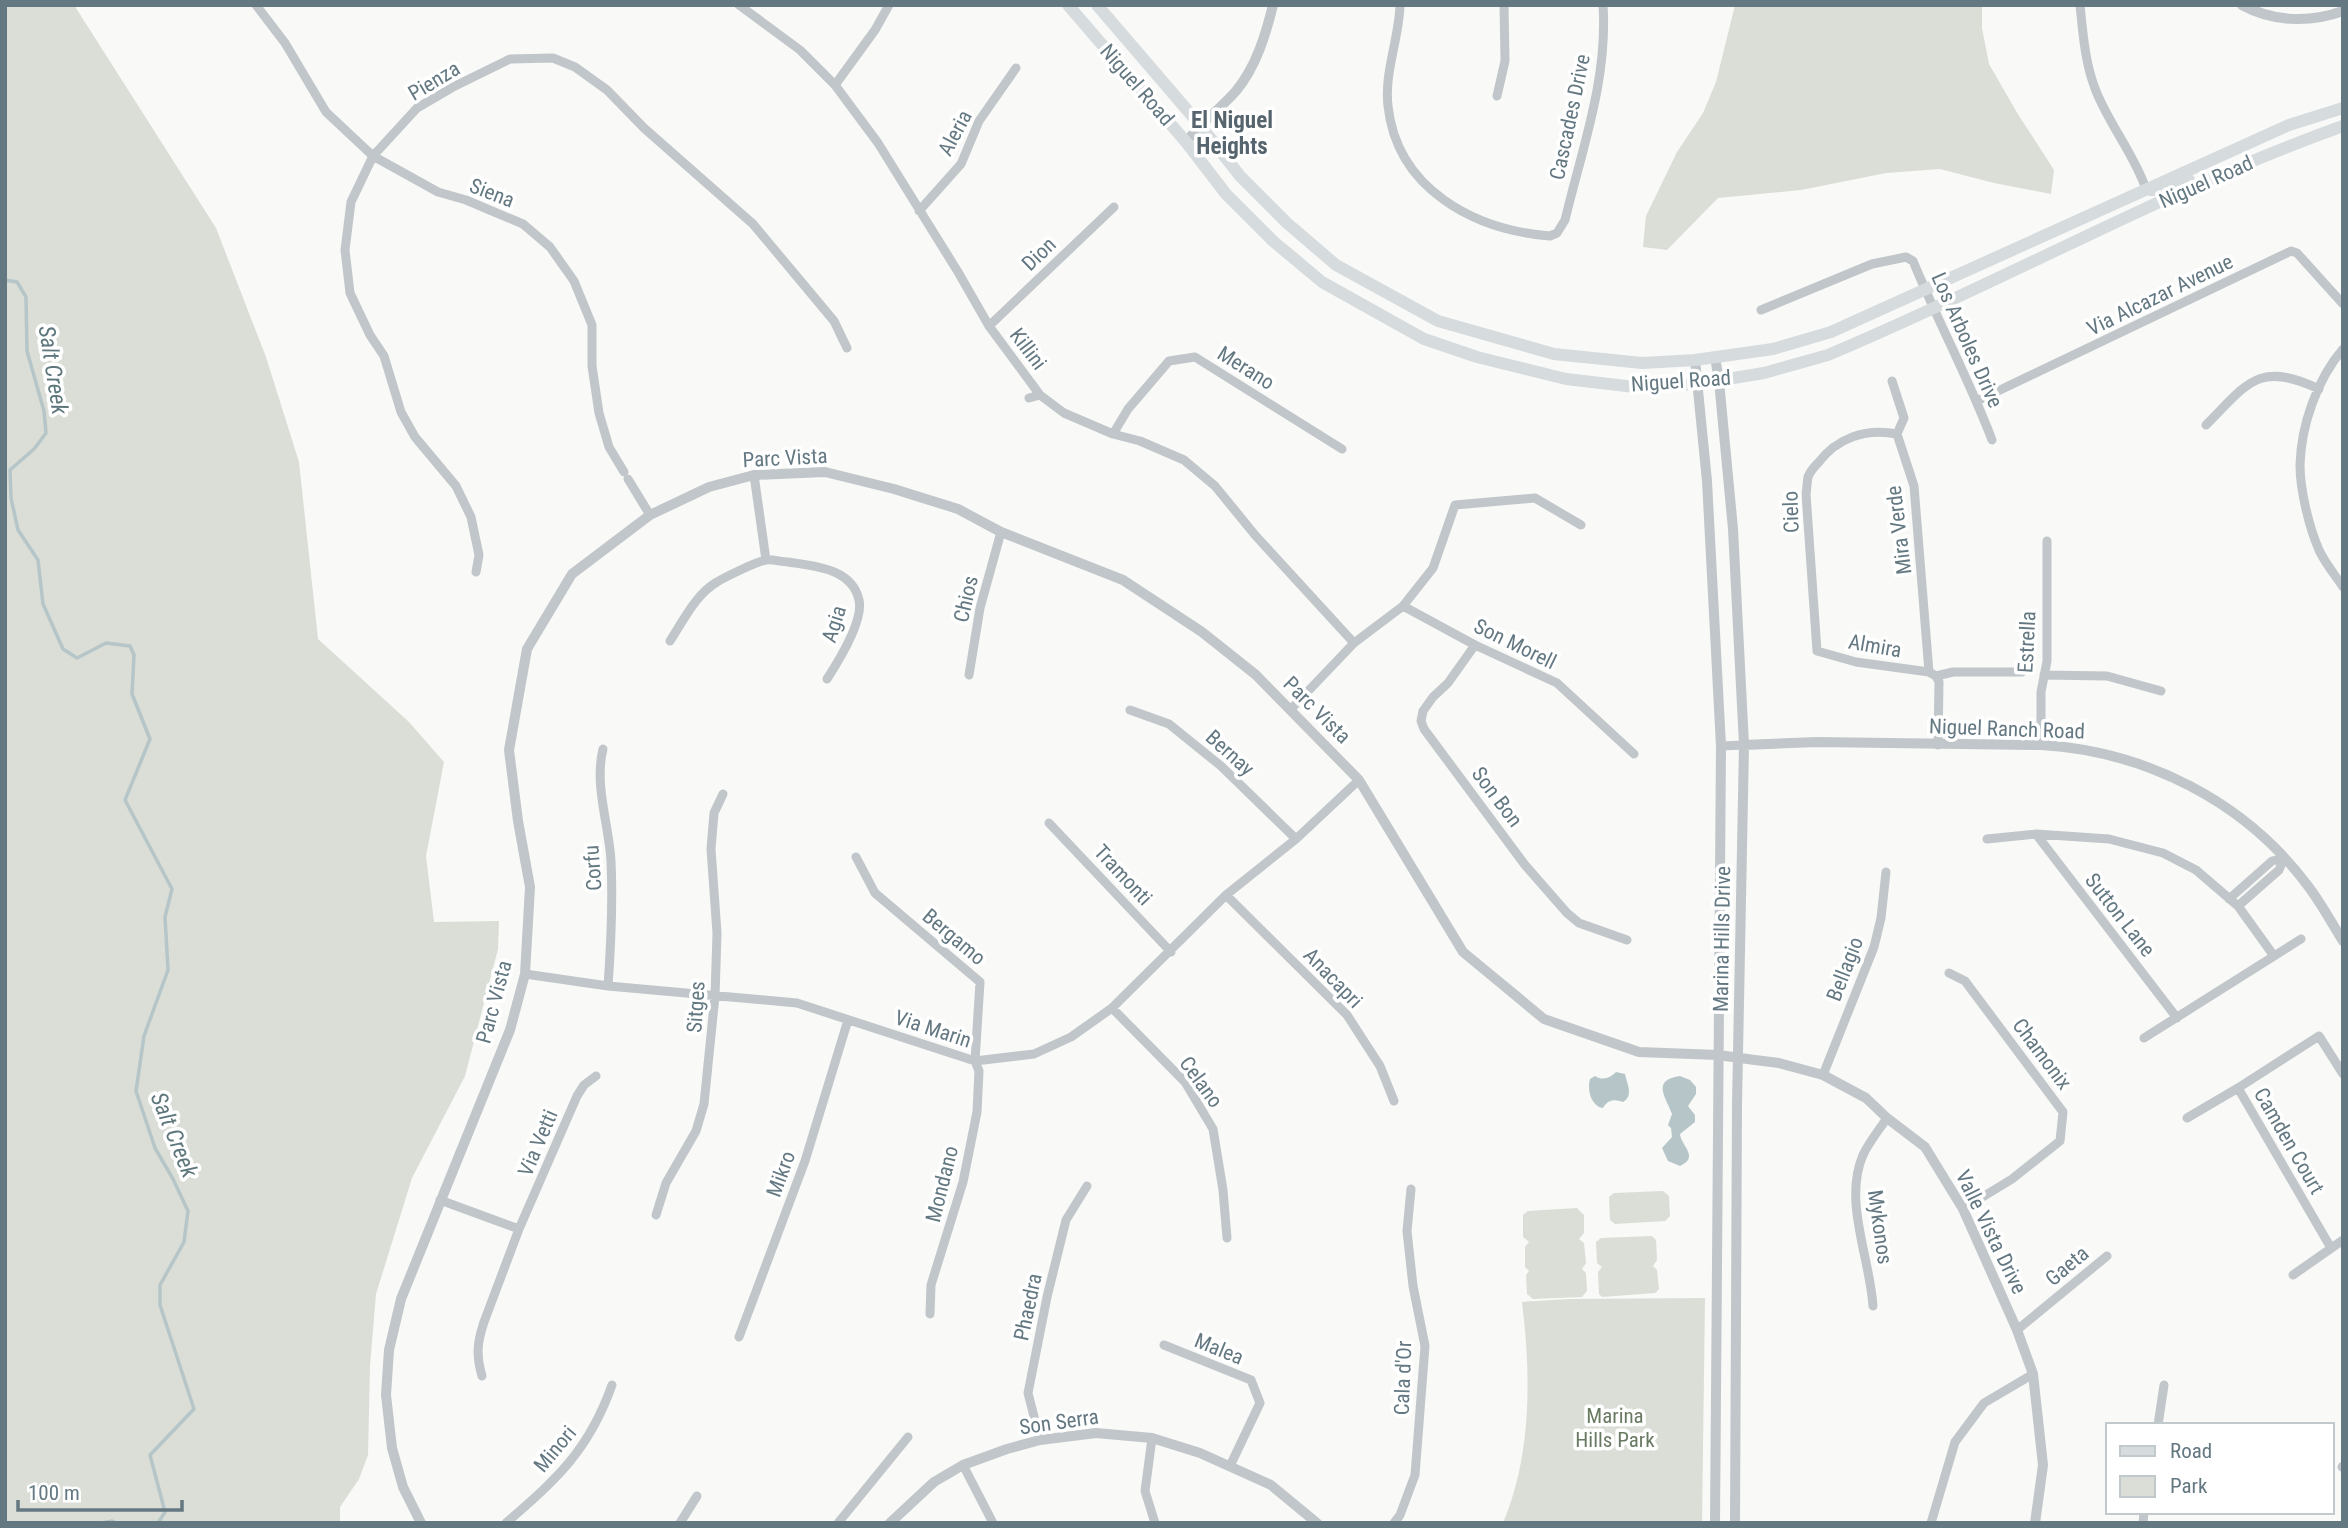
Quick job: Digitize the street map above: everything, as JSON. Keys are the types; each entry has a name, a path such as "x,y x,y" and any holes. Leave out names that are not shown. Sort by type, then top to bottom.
{"main road":[{"name":"Niguel Road","path":"1068,5 1186,142 1226,194 1273,241 1322,282 1424,339 1477,357 1566,379 1635,387 1719,381 1764,373 1828,355 2281,148 2343,126"},
{"name":"Niguel Road","path":"1097,5 1240,176 1287,223 1336,265 1438,321 1554,354 1642,363 1695,360 1773,349 1831,332 2289,125 2343,108"},
{"path":"2083,238 2091,226 2142,201 2146,197 2146,189 2165,190 2205,174 2217,177"}],"street":[{"name":"Siena","path":"256,5 285,43 326,112 373,156 438,192 466,200 523,224 550,247 574,281 592,325 592,366 599,413 609,447 650,515"},
{"path":"835,85 890,5"},
{"path":"1186,142 1237,90 1264,42 1273,5"},
{"name":"Cascades Drive","path":"1400,5 1399,29 1390,69 1388,105 1395,139 1411,170 1433,193 1457,210 1488,222 1550,236 1557,233 1565,220 1598,93 1603,50 1603,5"},
{"path":"1497,96 1505,61 1504,5"},
{"path":"2080,5 2091,79 2097,95 2140,171 2146,189"},
{"name":"Killini","path":"741,6 800,50 835,85 878,143 989,326 1040,395 1064,413 1184,460 1215,486 1255,535 1354,643"},
{"path":"2244,6 2272,16 2298,20 2324,18 2343,11"},
{"name":"Pienza","path":"476,572 479,555 471,517 456,486 415,437 401,412 384,356 370,335 350,293 345,250 351,202 373,156 417,108 510,59 553,58 575,66 607,90 644,128 753,224 834,321 847,348"},
{"name":"Aleria","path":"919,211 961,164 979,121 1016,68"},
{"name":"Dion","path":"989,326 1114,206"},
{"name":"Via Alcazar Avenue","path":"1977,401 2291,251 2297,253 2343,304"},
{"name":"Los Arboles Drive","path":"1760,310 1872,264 1906,257 1913,261 1992,440"},
{"path":"2343,349 2319,389 2304,430 2300,467 2307,510 2320,551 2343,587"},
{"name":"Merano","path":"1113,434 1128,409 1169,361 1195,357 1342,449"},
{"name":"Marina Hills Drive","path":"1715,357 1733,529 1744,746 1735,1523"},
{"name":"Marina Hills Drive","path":"1695,360 1707,481 1721,746 1715,1523"},
{"path":"2206,425 2249,383 2271,375 2299,379 2319,389"},
{"name":"Mira Verde","path":"1892,381 1904,418 1896,434 1914,486 1932,674 1939,682 1938,744"},
{"path":"1029,398 1040,395"},
{"name":"Cielo","path":"1817,652 1806,494 1808,475 1840,441 1881,431 1896,434"},
{"name":"Parc Vista","path":"421,1523 403,1487 392,1448 386,1395 390,1350 401,1299 510,1030 526,974 530,887 509,750 527,649 572,575 650,515 709,487 754,475 825,472 894,489 958,509 1001,532 1123,580 1202,632 1256,675 1291,709 1359,780 1463,951 1544,1019 1639,1052 1718,1055"},
{"path":"754,475 766,560"},
{"path":"1291,709 1354,643 1403,606 1433,568 1455,505 1535,498 1581,525"},
{"name":"Chios","path":"969,675 980,608 1001,532"},
{"name":"Estrella","path":"2041,745 2041,692 2047,662 2047,541"},
{"name":"Agia","path":"670,641 699,597 715,582 766,560 819,566 835,572 847,581 859,598 860,609 844,654 827,679"},
{"name":"Son Morell","path":"1403,606 1475,645 1557,683 1634,754"},
{"name":"Son Bon","path":"1475,645 1448,683 1423,711 1421,721 1424,729 1525,865 1567,913 1579,923 1627,940"},
{"name":"Almira","path":"1817,652 1856,662 1932,674"},
{"path":"1932,674 2022,672"},
{"path":"2044,675 2107,676 2161,691"},
{"name":"Bernay","path":"1130,710 1169,724 1221,766 1296,839"},
{"name":"Niguel Ranch Road","path":"1721,746 1817,743 2041,745 2064,746 2114,755 2173,776 2207,794 2260,833 2308,886 2343,940"},
{"name":"Corfu","path":"603,749 600,775 610,845 612,897 608,986"},
{"name":"Via Marin","path":"526,974 608,986 797,1003 975,1061 1034,1054 1071,1037 1112,1008 1226,895 1296,839 1359,780"},
{"name":"Sitges","path":"656,1215 666,1183 696,1131 704,1104 715,996 717,933 711,849 714,813 723,794"},
{"name":"Tramonti","path":"1049,822 1171,952"},
{"name":"Sutton Lane","path":"2036,834 2177,1018"},
{"name":"Sutton Lane","path":"1987,839 2036,834 2109,839 2163,853 2196,870 2238,906 2274,956"},
{"name":"Bergamo","path":"856,856 875,893 980,982 975,1061"},
{"path":"2229,899 2272,860 2284,858"},
{"path":"2238,906 2279,870 2284,858"},
{"name":"Bellagio","path":"1823,1075 1874,947 1881,918 1886,872"},
{"name":"Anacapri","path":"1226,895 1347,1015 1380,1066 1394,1101"},
{"path":"2144,1038 2301,939"},
{"name":"Chamonix","path":"1949,973 1965,981 2063,1112 2060,1140 2012,1179 1963,1209"},
{"name":"Celano","path":"1112,1008 1185,1082 1213,1129 1223,1190 1227,1238"},
{"name":"Mikro","path":"739,1337 805,1161 848,1020"},
{"name":"Camden Court","path":"2187,1118 2319,1036 2343,1074"},
{"name":"Valle Vista Drive","path":"1718,1055 1779,1063 1823,1075 1866,1098 1924,1147 1963,1209 2017,1330 2033,1374 2043,1465 2035,1523"},
{"name":"Mondano","path":"929,1314 932,1284 963,1182 978,1112 979,1071 975,1061"},
{"name":"Via Vetti","path":"482,1376 477,1358 479,1338 519,1229 577,1096 596,1076"},
{"name":"Camden Court","path":"2238,1088 2331,1248"},
{"name":"Mykonos","path":"1873,1306 1872,1286 1857,1217 1856,1183 1864,1153 1887,1118"},
{"name":"Phaedra","path":"1040,1440 1028,1393 1066,1220 1087,1186"},
{"name":"Cala d'Or","path":"1394,1523 1400,1515 1415,1475 1425,1346 1413,1286 1407,1231 1410,1189"},
{"path":"440,1199 519,1229"},
{"path":"2293,1275 2343,1240"},
{"name":"Gaeta","path":"2017,1330 2107,1256"},
{"name":"Malea","path":"1164,1345 1251,1380 1260,1403 1230,1466"},
{"path":"1931,1523 1955,1442 1984,1403 2033,1374"},
{"name":"Minori","path":"506,1523 576,1457 603,1410 612,1385"},
{"path":"2158,1423 2164,1385"},
{"name":"Son Serra","path":"890,1523 934,1482 962,1465 1040,1440 1096,1433 1152,1437 1200,1453 1271,1485 1317,1523"},
{"path":"838,1523 908,1437"},
{"path":"1152,1437 1145,1491 1155,1523"},
{"path":"962,1465 993,1523"},
{"path":"680,1523 697,1496"}],"green space":[{"path":"5,5 74,5 216,228 266,357 299,462 318,639 409,722 444,762 426,856 434,922 499,921 498,949 465,1076 412,1178 376,1294 370,1366 368,1455 359,1479 340,1507 340,1523 5,1523"},
{"path":"1735,5 1982,5 1982,28 1989,64 2054,170 2051,194 1940,169 1886,173 1801,190 1718,198 1667,250 1643,247 1646,216 1677,152 1703,113 1716,82"},
{"path":"1663,1191 1669,1196 1670,1216 1665,1221 1615,1224 1610,1220 1609,1197 1614,1193"},
{"path":"1577,1208 1584,1215 1584,1233 1579,1239 1584,1243 1586,1263 1582,1269 1586,1273 1587,1291 1582,1297 1533,1299 1527,1294 1526,1275 1529,1271 1525,1267 1525,1247 1529,1242 1523,1237 1523,1215 1528,1211"},
{"path":"1652,1236 1656,1240 1657,1260 1653,1266 1657,1270 1659,1289 1655,1293 1602,1297 1599,1294 1598,1272 1602,1267 1597,1263 1596,1242 1601,1238"},
{"name":"Marina Hills Park","path":"1705,1298 1702,1523 1503,1523 1519,1470 1527,1414 1527,1358 1522,1302"}],"shaded area":[{"path":"1616,1072 1625,1074 1628,1096 1623,1102 1612,1100 1603,1108 1599,1107 1591,1097 1590,1079 1595,1076 1606,1078"},
{"path":"1680,1076 1690,1080 1696,1087 1696,1094 1688,1106 1695,1115 1695,1122 1680,1134 1689,1159 1680,1166 1668,1161 1662,1148 1672,1137 1668,1125 1672,1114 1664,1096 1663,1086 1671,1078"}],"waterway":[{"name":"Salt Creek","path":"5,280 17,282 26,297 27,351 44,411 46,433 34,449 10,470 11,498 18,530 38,560 43,604 63,649 77,658 106,643 130,646 134,655 132,694 150,739 125,800 172,889 165,917 168,970 144,1036 136,1091 155,1148 188,1211 184,1242 160,1285 160,1305 194,1409 150,1455 165,1512 158,1523"},
{"name":"Salt Creek","path":"102,1523 117,1523"}],"district":[{"name":"El Niguel Heights","path":"1232,133"}]}
